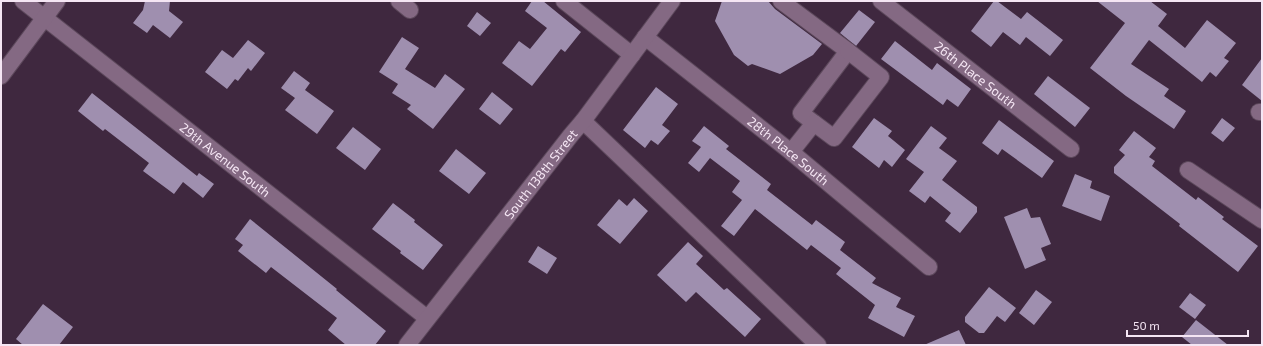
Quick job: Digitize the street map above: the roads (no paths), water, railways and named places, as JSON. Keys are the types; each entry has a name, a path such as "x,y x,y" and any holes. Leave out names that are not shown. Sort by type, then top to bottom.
{"street":[{"name":"29th Avenue South","path":"23,1 427,318"},
{"path":"1,76 57,1"},
{"path":"564,1 632,55"},
{"name":"South 138th Street","path":"407,345 583,121 672,1"},
{"path":"781,1 848,51 881,77 834,138 801,113 848,51"},
{"name":"26th Place South","path":"881,1 1071,149"},
{"name":"28th Place South","path":"645,37 791,152 929,267"},
{"path":"583,121 818,345"},
{"path":"791,152 814,122"},
{"path":"1188,170 1262,220"}]}
